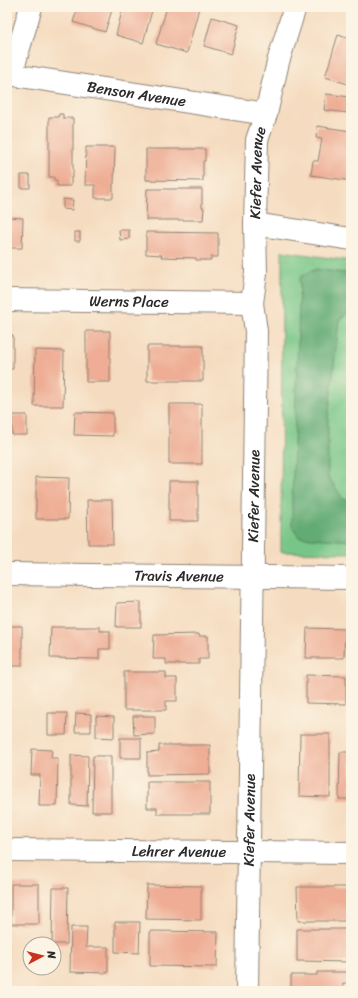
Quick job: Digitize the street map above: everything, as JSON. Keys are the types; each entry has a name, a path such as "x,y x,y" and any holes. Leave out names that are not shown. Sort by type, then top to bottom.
{"street":[{"path":"9,74 31,7"},
{"name":"Kiefer Avenue","path":"247,991 256,331 252,302 256,273 255,224 258,140 266,114 278,62 295,7"},
{"name":"Benson Avenue","path":"9,74 266,114"},
{"path":"255,224 351,239"},
{"name":"Werns Place","path":"7,300 252,302"},
{"name":"Travis Avenue","path":"7,574 351,578"},
{"name":"Lehrer Avenue","path":"7,850 351,854"}],"green space":[{"path":"282,251 351,261 351,553 281,552"},
{"path":"316,269 351,274 351,310 339,320 328,420 328,476 343,499 351,501 351,541 299,537 292,527 300,278"}],"building":[{"path":"78,7 113,7 105,32 73,22"},
{"path":"123,7 153,7 143,43 116,35"},
{"path":"167,7 199,8 187,53 156,44"},
{"path":"212,17 239,25 231,54 204,46"},
{"path":"338,35 351,39 351,85 325,77"},
{"path":"326,94 350,97 348,113 324,110"},
{"path":"59,114 63,114 63,118 73,118 73,177 71,177 71,186 57,186 57,180 54,180 54,177 49,177 49,117 58,117"},
{"path":"317,126 351,131 351,181 311,175 313,161 318,161 322,139 316,138"},
{"path":"7,130 11,130 9,159 7,159"},
{"path":"86,147 115,147 113,198 95,198 95,185 85,185"},
{"path":"146,149 205,149 205,161 203,161 203,181 146,180"},
{"path":"21,175 30,175 30,188 21,188"},
{"path":"147,189 202,189 202,208 204,208 203,220 146,220"},
{"path":"63,199 73,200 72,210 63,209"},
{"path":"7,217 23,218 22,248 7,248"},
{"path":"119,230 129,230 129,239 120,240"},
{"path":"75,232 80,232 80,241 75,241"},
{"path":"146,232 218,233 218,257 211,257 211,260 196,260 196,258 161,257 162,255 146,254"},
{"path":"86,331 110,331 110,382 86,382"},
{"path":"7,335 13,335 13,369 9,369 9,382 7,382"},
{"path":"147,346 203,346 203,381 147,381"},
{"path":"35,350 64,351 63,406 34,406"},
{"path":"169,404 202,404 202,464 169,464"},
{"path":"75,412 113,413 113,436 74,435"},
{"path":"12,415 27,415 27,435 12,435"},
{"path":"36,477 69,478 68,519 36,519"},
{"path":"169,481 198,481 198,521 169,521"},
{"path":"87,500 112,500 113,544 88,544"},
{"path":"141,602 141,627 116,627 117,603"},
{"path":"7,626 22,626 22,666 7,666"},
{"path":"51,627 100,627 100,631 110,631 110,649 99,649 99,659 50,658"},
{"path":"307,628 345,629 344,658 306,658"},
{"path":"199,634 199,636 208,636 208,659 199,659 199,664 166,664 166,659 153,659 154,635"},
{"path":"124,672 166,672 166,678 177,678 177,701 166,701 166,710 124,710"},
{"path":"306,675 346,676 346,704 306,703"},
{"path":"48,713 67,713 66,735 48,735"},
{"path":"76,713 91,714 91,732 75,732"},
{"path":"96,716 114,717 114,738 96,737"},
{"path":"133,716 155,716 155,734 134,735"},
{"path":"300,734 330,734 330,797 299,796"},
{"path":"120,738 141,738 141,758 120,758"},
{"path":"159,745 210,745 210,774 147,775 147,753 159,752"},
{"path":"32,749 52,750 51,758 58,758 57,806 39,806 40,775 31,775"},
{"path":"340,752 351,752 351,799 339,799"},
{"path":"71,755 88,756 87,806 71,805"},
{"path":"93,756 111,756 111,812 92,812"},
{"path":"147,782 210,782 210,814 157,814 157,808 147,808"},
{"path":"11,884 39,884 39,924 11,924"},
{"path":"147,885 201,886 201,920 146,919"},
{"path":"297,887 351,887 351,921 298,921"},
{"path":"53,888 68,888 67,944 62,944 62,936 52,936"},
{"path":"115,922 140,922 139,953 115,952"},
{"path":"71,927 87,927 86,947 108,947 108,973 70,972"},
{"path":"297,929 351,929 351,962 297,961"},
{"path":"150,931 218,932 217,967 150,966"},
{"path":"317,972 351,972 351,983 343,983 343,991 291,991 291,975 317,975"}]}
